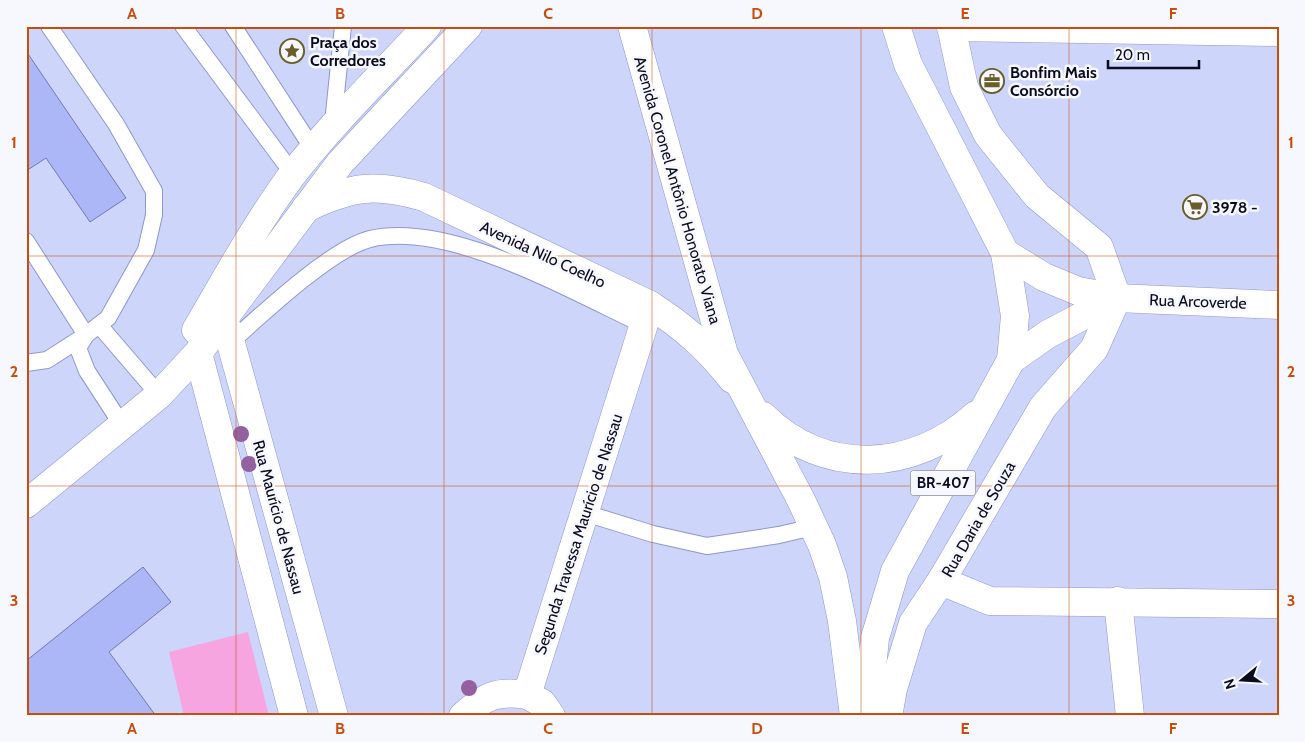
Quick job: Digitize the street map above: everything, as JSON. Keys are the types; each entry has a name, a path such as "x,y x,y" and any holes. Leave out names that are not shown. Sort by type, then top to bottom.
{"main road":[{"name":"Avenida Nilo Coelho","path":"159,395 238,255 293,174 313,149 427,26"},
{"name":"Avenida Nilo Coelho","path":"26,504 159,395 198,353 227,330 303,210 340,163 468,26"},
{"name":"Avenida Coronel Antônio Honorato Viana","path":"632,26 724,354 750,402"},
{"name":"BR-407","path":"880,26 893,62 930,139 1005,252"},
{"name":"BR-407","path":"867,716 875,638 895,571 1010,360 1015,316 1005,252 908,64 896,26"},
{"path":"1117,298 1099,247 1037,196 988,135 964,87 951,27 1279,32"},
{"name":"Avenida Nilo Coelho","path":"303,210 335,195 366,188 402,191 424,197 647,315 683,327 712,353 750,402"},
{"name":"Rua Arcoverde","path":"1005,252 1044,277 1078,291 1117,298 1279,304"},
{"name":"Rua Arcoverde","path":"1010,360 1048,334 1117,298"},
{"name":"Rua Daria de Souza","path":"1117,298 1094,349 1043,407 941,581 990,601 1279,604"},
{"name":"Segunda Travessa Maurício de Nassau","path":"527,694 647,315"},
{"name":"Rua Maurício de Nassau","path":"227,330 334,716"},
{"path":"198,353 294,716"},
{"path":"750,402 778,431 798,444 819,453 864,460 906,455 924,450 961,428 985,407"},
{"path":"750,402 822,545 838,596 854,716"},
{"path":"888,716 893,689 913,622 941,581"},
{"path":"1118,601 1130,716"},
{"path":"463,716 483,699 496,694 513,692 527,694 542,703 551,716"}],"lane":[{"path":"26,363 47,360 108,318 146,250 154,215 154,190 116,124 49,26"},
{"path":"183,26 293,174"},
{"path":"233,26 313,149"},
{"path":"333,128 343,26"},
{"path":"227,330 292,290 339,253 369,239 400,235 456,244 647,315"},
{"path":"26,240 93,330 159,395"},
{"path":"93,330 78,348 80,358 122,425"},
{"path":"585,514 654,534 707,546 779,535 814,527"}],"shaded area":[{"path":"248,632 269,716 184,716 169,652"}],"building":[{"path":"26,51 126,198 90,222 46,158 26,171"},
{"path":"143,567 171,602 109,652 156,716 26,716 26,661"}],"place":[{"name":"Praça dos Corredores","path":"292,51"},
{"name":"Bonfim Mais Consórcio","path":"992,81"},
{"name":"3978 -","path":"1195,207"}]}
